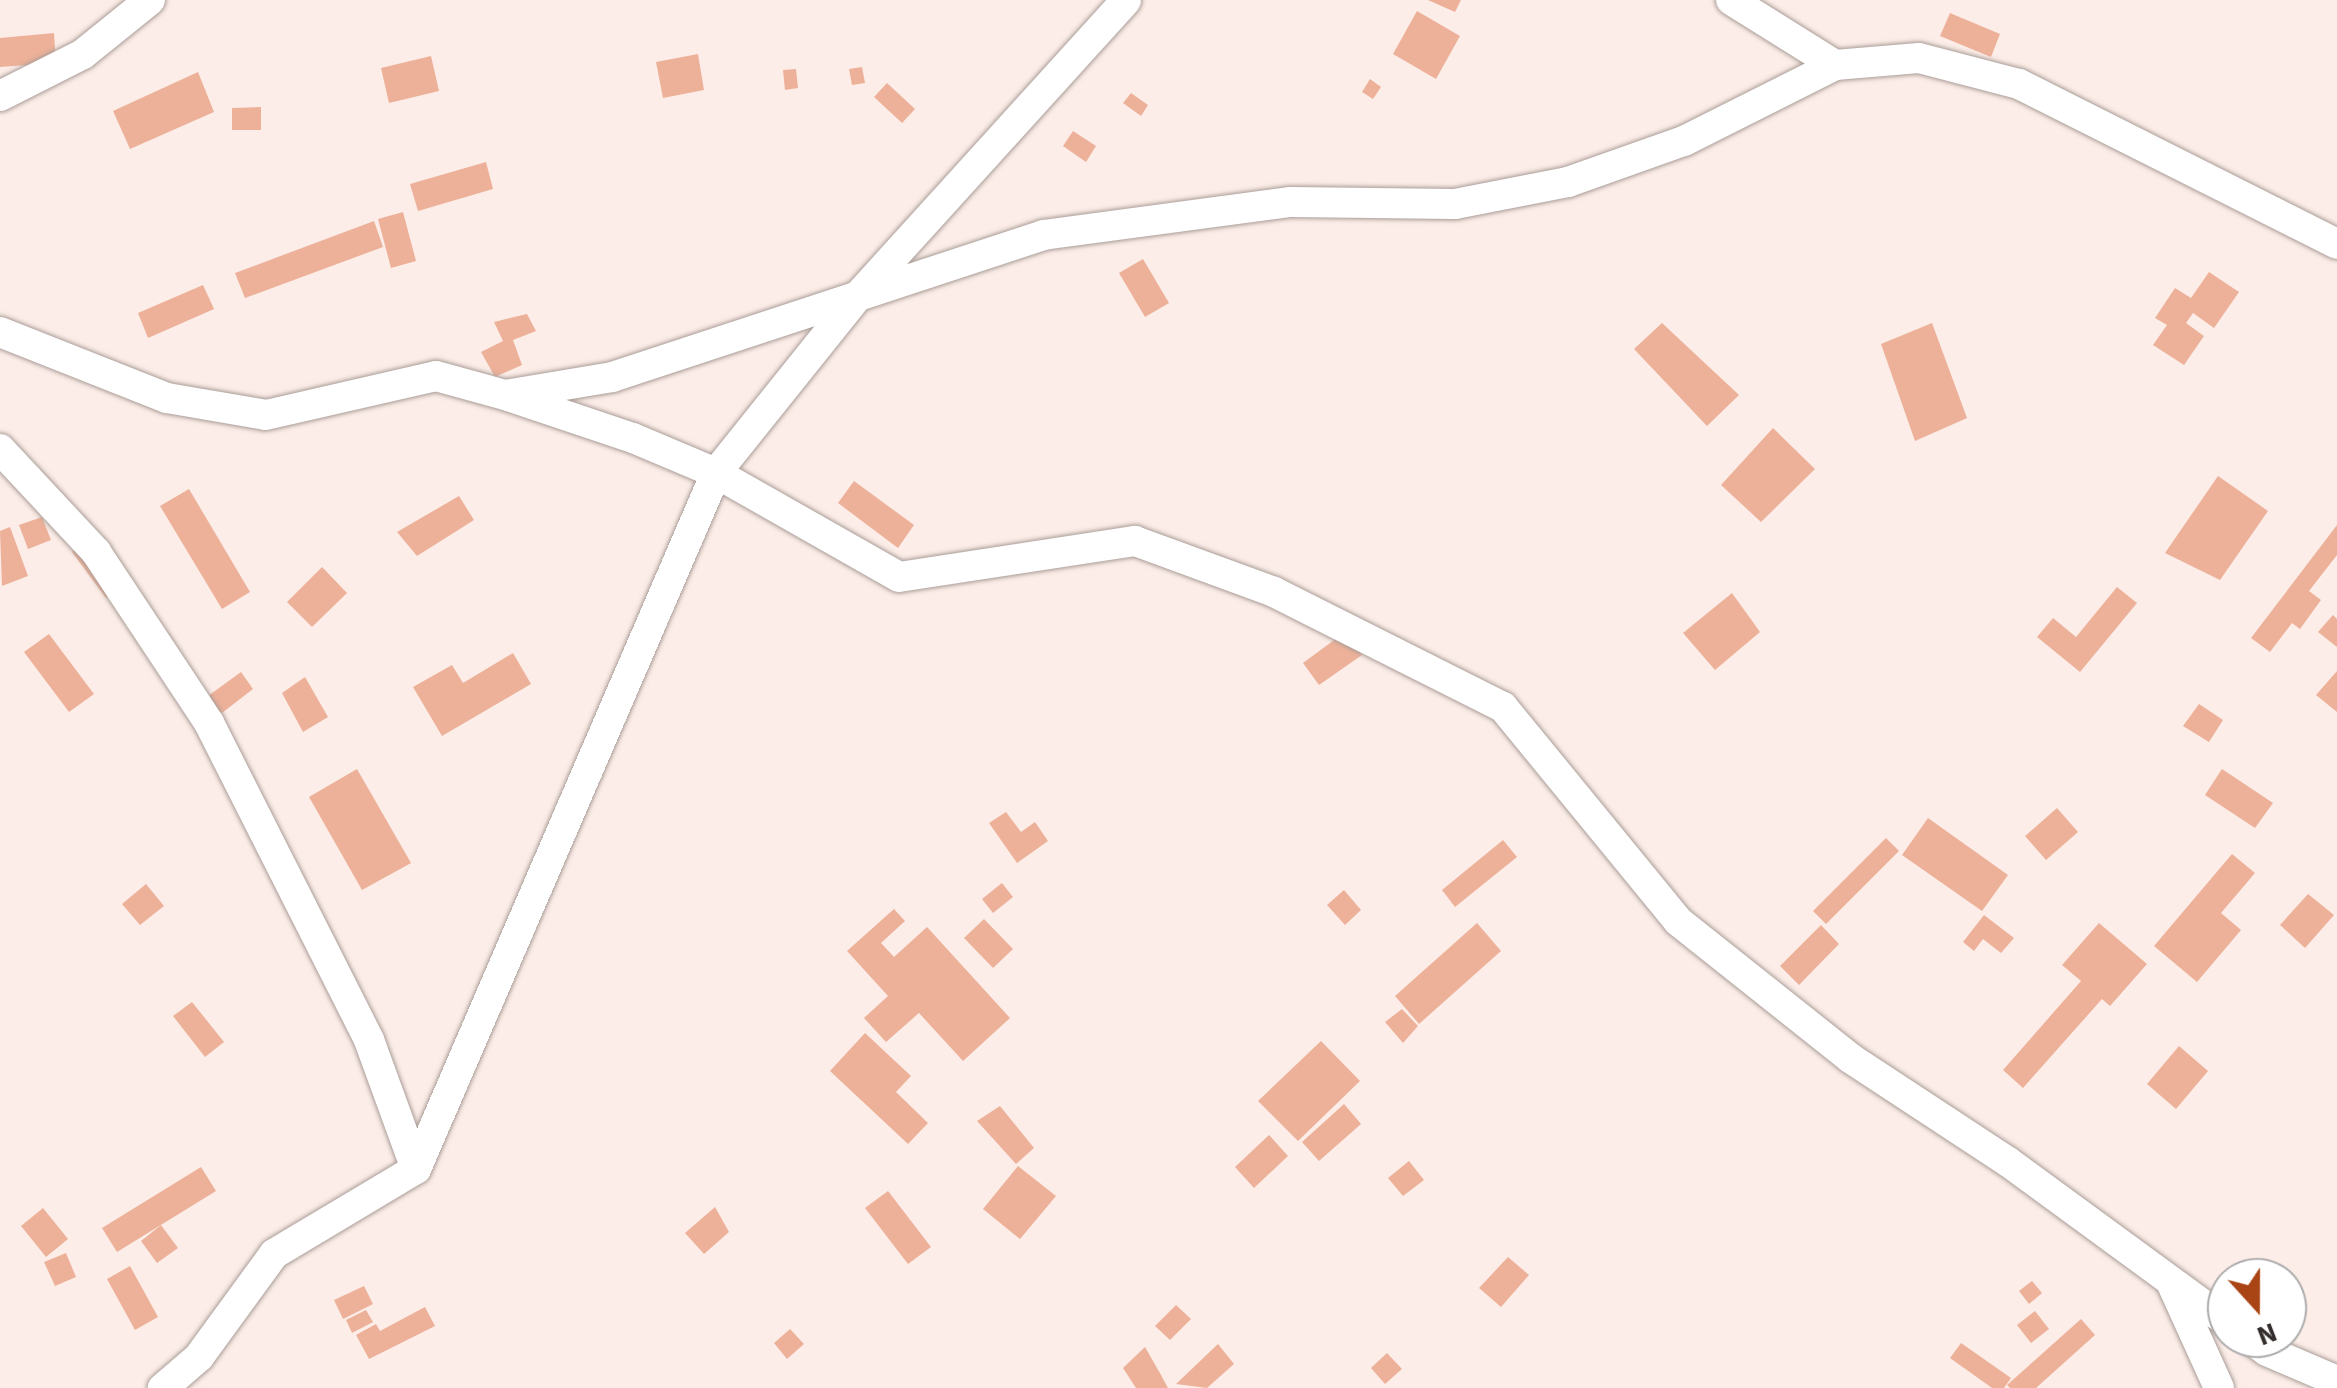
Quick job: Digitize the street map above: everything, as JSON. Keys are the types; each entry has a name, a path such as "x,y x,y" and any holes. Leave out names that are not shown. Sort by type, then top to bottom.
{"street":[{"path":"0,96 83,54 150,0"},
{"path":"163,1388 199,1357 274,1254 416,1169 716,474 858,296 1126,0"},
{"path":"1732,0 1835,66"},
{"path":"504,395 612,376 1043,235 1291,202 1454,204 1568,182 1684,141 1835,66 1919,58 2019,84 2337,244"},
{"path":"0,332 167,398 266,414 436,376 632,438 716,474 899,577 1134,542 1274,592 1503,707 1678,921 1850,1058 2007,1161 2207,1307"},
{"path":"0,448 96,552 209,722 369,1040 416,1169"},
{"path":"2170,1280 2219,1388"},
{"path":"2282,1358 2337,1381"}],"building":[{"path":"1428,0 1461,0 1455,12"},
{"path":"1417,11 1460,36 1436,79 1393,54"},
{"path":"1950,13 2000,34 1991,57 1940,36"},
{"path":"54,33 56,63 0,67 0,38"},
{"path":"698,54 704,90 663,98 656,62"},
{"path":"431,56 439,91 389,103 381,68"},
{"path":"862,67 865,83 852,85 849,69"},
{"path":"796,69 798,88 785,90 783,70"},
{"path":"198,72 214,112 130,149 113,111"},
{"path":"1370,79 1381,87 1373,99 1362,92"},
{"path":"887,83 915,109 902,123 874,97"},
{"path":"1131,93 1148,105 1141,116 1123,103"},
{"path":"261,107 261,130 232,130 232,108"},
{"path":"1073,131 1096,146 1086,162 1063,146"},
{"path":"486,162 493,189 418,211 410,184"},
{"path":"403,212 416,261 391,268 378,219"},
{"path":"374,221 383,247 245,298 235,273"},
{"path":"1143,259 1169,303 1145,317 1119,273"},
{"path":"2209,272 2239,292 2214,328 2193,313 2186,323 2204,336 2184,365 2153,345 2167,325 2155,318 2175,288 2191,298"},
{"path":"203,285 214,309 148,338 138,313"},
{"path":"527,314 536,331 513,340 522,365 495,377 481,352 503,341 494,322"},
{"path":"1662,323 1739,395 1707,426 1634,349"},
{"path":"1932,323 1967,418 1915,441 1881,344"},
{"path":"1773,428 1815,469 1761,522 1721,485"},
{"path":"2218,476 2268,511 2220,580 2165,553"},
{"path":"854,481 914,525 898,548 838,503"},
{"path":"189,489 250,592 222,609 160,506"},
{"path":"459,496 474,520 417,556 397,532"},
{"path":"42,517 51,540 28,549 19,525"},
{"path":"2337,525 2337,555 2309,591 2321,600 2300,629 2292,623 2270,652 2251,638"},
{"path":"10,527 28,576 2,586 0,531"},
{"path":"82,538 120,588 106,598 72,552"},
{"path":"322,567 347,593 312,627 287,602"},
{"path":"2117,587 2137,603 2080,672 2037,637 2053,618 2076,637"},
{"path":"1732,593 1760,632 1715,670 1683,633"},
{"path":"2333,615 2337,619 2337,647 2318,632"},
{"path":"1345,632 1362,655 1319,685 1303,663"},
{"path":"49,634 94,694 69,712 24,652"},
{"path":"513,653 531,684 442,736 413,687 452,665 463,683"},
{"path":"2337,671 2337,712 2316,695"},
{"path":"241,672 253,689 209,723 208,696"},
{"path":"305,677 328,717 303,732 282,693"},
{"path":"2199,704 2223,720 2209,742 2183,726"},
{"path":"357,769 411,863 362,890 309,797"},
{"path":"2222,769 2273,803 2255,828 2205,795"},
{"path":"2057,808 2078,832 2046,860 2025,836"},
{"path":"1006,812 1021,832 1035,822 1048,841 1017,863 989,823"},
{"path":"1928,818 2008,875 1982,911 1902,855"},
{"path":"1886,838 1899,851 1826,924 1813,911"},
{"path":"1503,840 1517,857 1455,907 1442,890"},
{"path":"2232,854 2255,873 2221,913 2241,930 2197,982 2154,946"},
{"path":"1002,883 1013,897 993,913 982,899"},
{"path":"146,884 164,906 140,925 122,904"},
{"path":"1344,890 1361,910 1345,925 1327,905"},
{"path":"2308,894 2334,915 2305,948 2280,925"},
{"path":"894,909 905,921 881,943 894,957 927,927 1010,1018 963,1061 919,1013 886,1042 864,1018 888,996 847,951"},
{"path":"1984,915 2014,938 2001,953 1983,939 1974,951 1963,942"},
{"path":"984,919 1013,949 993,968 964,938"},
{"path":"1477,923 1501,951 1419,1024 1395,996"},
{"path":"2099,923 2147,964 2110,1006 2102,999 2023,1088 2003,1070 2081,981 2062,965"},
{"path":"1821,925 1839,944 1799,985 1780,966"},
{"path":"192,1002 224,1042 205,1057 173,1016"},
{"path":"1402,1009 1418,1026 1403,1043 1385,1022"},
{"path":"865,1033 911,1076 896,1092 928,1123 908,1144 830,1071"},
{"path":"1321,1041 1360,1081 1298,1141 1258,1101"},
{"path":"2179,1046 2208,1071 2176,1109 2147,1084"},
{"path":"1344,1104 1361,1124 1319,1161 1302,1142"},
{"path":"1000,1106 1034,1148 1016,1164 977,1121"},
{"path":"1269,1135 1288,1156 1254,1188 1235,1167"},
{"path":"1409,1161 1424,1180 1403,1196 1388,1178"},
{"path":"1018,1166 1056,1196 1020,1239 983,1209"},
{"path":"201,1167 216,1191 117,1252 102,1228"},
{"path":"888,1191 931,1247 908,1264 865,1208"},
{"path":"715,1207 729,1232 704,1254 685,1233"},
{"path":"43,1208 68,1239 46,1257 21,1226"},
{"path":"161,1225 178,1248 157,1263 141,1241"},
{"path":"66,1253 76,1277 55,1286 44,1262"},
{"path":"1508,1257 1529,1275 1501,1307 1479,1288"},
{"path":"130,1266 158,1317 135,1330 107,1279"},
{"path":"2032,1281 2042,1293 2029,1304 2019,1291"},
{"path":"364,1286 373,1304 343,1319 334,1300"},
{"path":"1176,1305 1191,1319 1170,1340 1155,1326"},
{"path":"425,1307 435,1326 369,1359 356,1335 376,1324 380,1331"},
{"path":"366,1310 373,1322 352,1333 346,1320"},
{"path":"2035,1311 2049,1329 2031,1343 2017,1325"},
{"path":"2081,1319 2095,1335 2036,1388 2007,1385"},
{"path":"790,1329 804,1344 787,1359 774,1343"},
{"path":"1961,1343 2011,1378 2004,1388 1992,1388 1950,1358"},
{"path":"1218,1344 1234,1364 1207,1388 1176,1384"},
{"path":"1145,1347 1168,1388 1136,1388 1123,1368"},
{"path":"1387,1353 1402,1369 1385,1384 1371,1368"}]}
